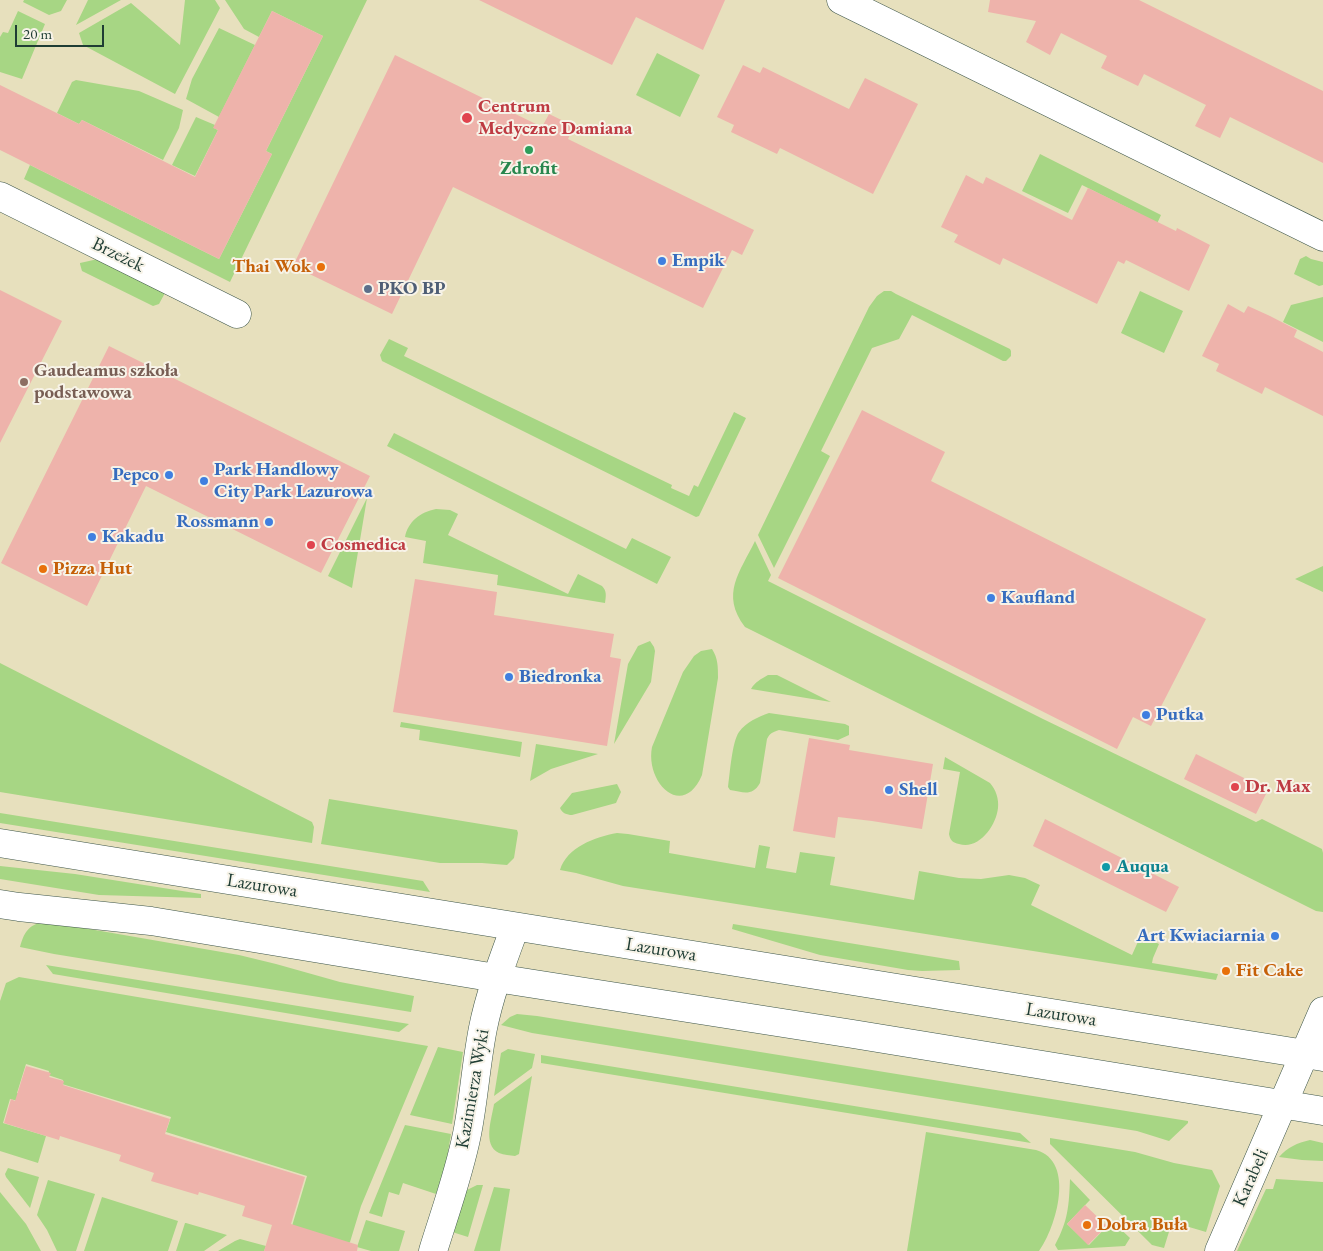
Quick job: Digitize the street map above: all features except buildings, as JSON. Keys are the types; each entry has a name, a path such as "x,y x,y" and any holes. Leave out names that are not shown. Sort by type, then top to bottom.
{"main road":[{"path":"841,0 1323,237"},
{"name":"Brzeżek","path":"0,196 236,314"},
{"name":"Lazurowa","path":"0,843 1314,1056"},
{"path":"0,904 19,908 151,921 1323,1111"},
{"name":"Kazimierza Wyki","path":"433,1251 462,1156 483,1029 496,978 515,927"},
{"name":"Karabeli","path":"1219,1251 1283,1104 1314,1056 1323,1011"}],"green space":[{"path":"24,0 67,0 61,11 49,15 23,2"},
{"path":"88,0 121,0 76,25"},
{"path":"185,0 215,0 220,8 175,94 83,45 79,33 131,3 180,45"},
{"path":"225,0 367,0 230,282 24,179 30,165 219,259 272,154 266,151 323,36 272,11 259,37 244,29"},
{"path":"18,11 45,24 22,79 0,72 0,37 3,32 8,33"},
{"path":"219,28 255,45 219,117 186,99 192,79"},
{"path":"657,53 700,75 680,117 636,95"},
{"path":"76,80 139,91 183,110 179,128 163,160 82,120 79,124 57,113 72,82"},
{"path":"196,117 215,125 214,128 218,130 195,176 172,165"},
{"path":"1040,154 1161,215 1145,250 1140,214 1082,185 1068,213 1022,191"},
{"path":"1306,256 1323,262 1323,285 1319,286 1294,274 1300,259"},
{"path":"98,259 165,293 159,304 153,306 82,271 80,263"},
{"path":"884,291 891,291 1010,349 1011,356 1006,361 1003,361 912,315 899,339 872,348 821,451 830,456 774,568 758,535 869,307 877,296"},
{"path":"1140,291 1183,311 1164,353 1121,333"},
{"path":"1323,297 1323,342 1283,322 1291,305"},
{"path":"389,339 408,348 404,356 672,485 671,488 689,496 694,485 698,487 734,412 746,418 699,516 696,517 382,361 380,355"},
{"path":"394,433 626,549 632,538 671,557 657,584 387,446"},
{"path":"367,498 352,588 328,576"},
{"path":"436,509 450,510 458,514 448,535 568,594 578,574 604,588 605,603 497,585 498,575 423,563 426,541 405,537 409,527 416,518"},
{"path":"755,541 771,575 768,581 1043,719 1256,822 1262,819 1322,849 1323,912 1316,911 745,627 734,604 733,593 739,573"},
{"path":"1323,566 1323,592 1295,579"},
{"path":"650,641 655,651 651,682 614,744 628,664 638,646"},
{"path":"712,649 717,659 718,678 702,775 694,788 685,795 676,795 667,791 660,784 654,773 651,760 652,747 683,672 694,656 701,651"},
{"path":"0,663 312,822 314,827 312,843 0,792"},
{"path":"768,675 777,675 831,702 751,689"},
{"path":"769,713 845,724 849,726 849,735 838,740 779,730 773,732 767,739 760,783 750,792 730,790 728,787 733,750 739,732 749,723"},
{"path":"401,722 522,742 520,757 419,740 420,730 400,727"},
{"path":"536,744 598,754 551,769 530,781"},
{"path":"945,757 990,783 997,795 997,815 990,829 980,840 966,845 957,844 949,836 960,772 943,769"},
{"path":"617,784 621,792 616,803 572,815 568,815 560,808 572,793"},
{"path":"329,799 517,830 514,858 507,865 440,863 321,844"},
{"path":"0,813 423,881 430,892 0,823"},
{"path":"617,833 670,841 669,853 755,868 759,845 770,847 766,868 796,873 800,852 835,857 830,885 914,900 919,871 959,878 981,879 1009,875 1025,878 1040,885 1031,905 1132,955 1141,935 1159,944 1152,963 1218,974 1216,980 623,886 560,870 575,849 591,840"},
{"path":"0,866 75,874 201,894 201,898 99,895 0,879"},
{"path":"43,922 239,955 340,982 414,996 411,1012 20,947 27,930"},
{"path":"733,924 959,961 960,970 908,970 820,955 732,929"},
{"path":"46,965 409,1024 399,1032 53,974"},
{"path":"19,977 428,1046 361,1206 350,1242 292,1226 307,1176 166,1132 171,1117 62,1084 63,1080 48,1075 49,1071 26,1064 17,1093 24,1095 22,1102 10,1099 3,1123 46,1136 38,1163 0,1151 0,1001 6,983"},
{"path":"517,1014 1188,1121 1188,1123 1169,1141 1137,1131 532,1033 501,1025"},
{"path":"438,1047 463,1052 452,1124 410,1115"},
{"path":"508,1049 535,1054 532,1068 494,1096 501,1053"},
{"path":"541,1055 1020,1133 1031,1143 541,1063"},
{"path":"532,1076 519,1154 515,1156 499,1153 494,1149 489,1138 494,1104"},
{"path":"405,1125 451,1134 446,1164 436,1194 403,1183 399,1195 389,1192 382,1217 369,1213"},
{"path":"926,1132 1036,1150 1048,1157 1056,1167 1059,1181 1059,1196 1051,1227 1039,1251 907,1251"},
{"path":"1050,1138 1135,1152 1174,1163 1212,1170 1220,1186 1206,1232 1172,1222 1164,1248 1152,1245 1050,1144"},
{"path":"1310,1140 1323,1143 1323,1161 1279,1157 1293,1146"},
{"path":"8,1168 39,1177 30,1208 6,1177 5,1174"},
{"path":"1070,1179 1090,1200 1067,1224 1089,1245 1112,1221 1130,1238 1125,1246 1058,1250 1055,1245 1063,1228 1067,1213"},
{"path":"1276,1179 1323,1182 1323,1251 1237,1251 1266,1189 1273,1189"},
{"path":"48,1180 95,1194 76,1251 57,1251 37,1215"},
{"path":"477,1185 483,1185 468,1237 449,1231 465,1191"},
{"path":"494,1187 510,1189 500,1251 474,1251"},
{"path":"0,1192 26,1224 41,1251 0,1251"},
{"path":"102,1197 178,1221 168,1251 84,1251"},
{"path":"366,1220 405,1231 399,1251 371,1251 357,1247"},
{"path":"185,1223 227,1235 204,1251 176,1251"},
{"path":"240,1239 266,1246 264,1251 218,1251"}],"place":[{"name":"Centrum Medyczne Damiana","path":"467,118"},
{"name":"Zdrofit","path":"529,150"},
{"name":"Empik","path":"662,261"},
{"name":"Thai Wok","path":"321,267"},
{"name":"PKO BP","path":"368,289"},
{"name":"Gaudeamus szkoła podstawowa","path":"24,382"},
{"name":"Pepco","path":"169,475"},
{"name":"Park Handlowy City Park Lazurowa","path":"204,481"},
{"name":"Rossmann","path":"269,522"},
{"name":"Kakadu","path":"92,537"},
{"name":"Cosmedica","path":"311,545"},
{"name":"Pizza Hut","path":"43,569"},
{"name":"Kaufland","path":"991,598"},
{"name":"Biedronka","path":"509,677"},
{"name":"Putka","path":"1146,715"},
{"name":"Dr. Max","path":"1235,787"},
{"name":"Shell","path":"889,790"},
{"name":"Auqua","path":"1106,867"},
{"name":"Art Kwiaciarnia","path":"1275,936"},
{"name":"Fit Cake","path":"1226,971"},
{"name":"Dobra Buła","path":"1087,1225"}]}
